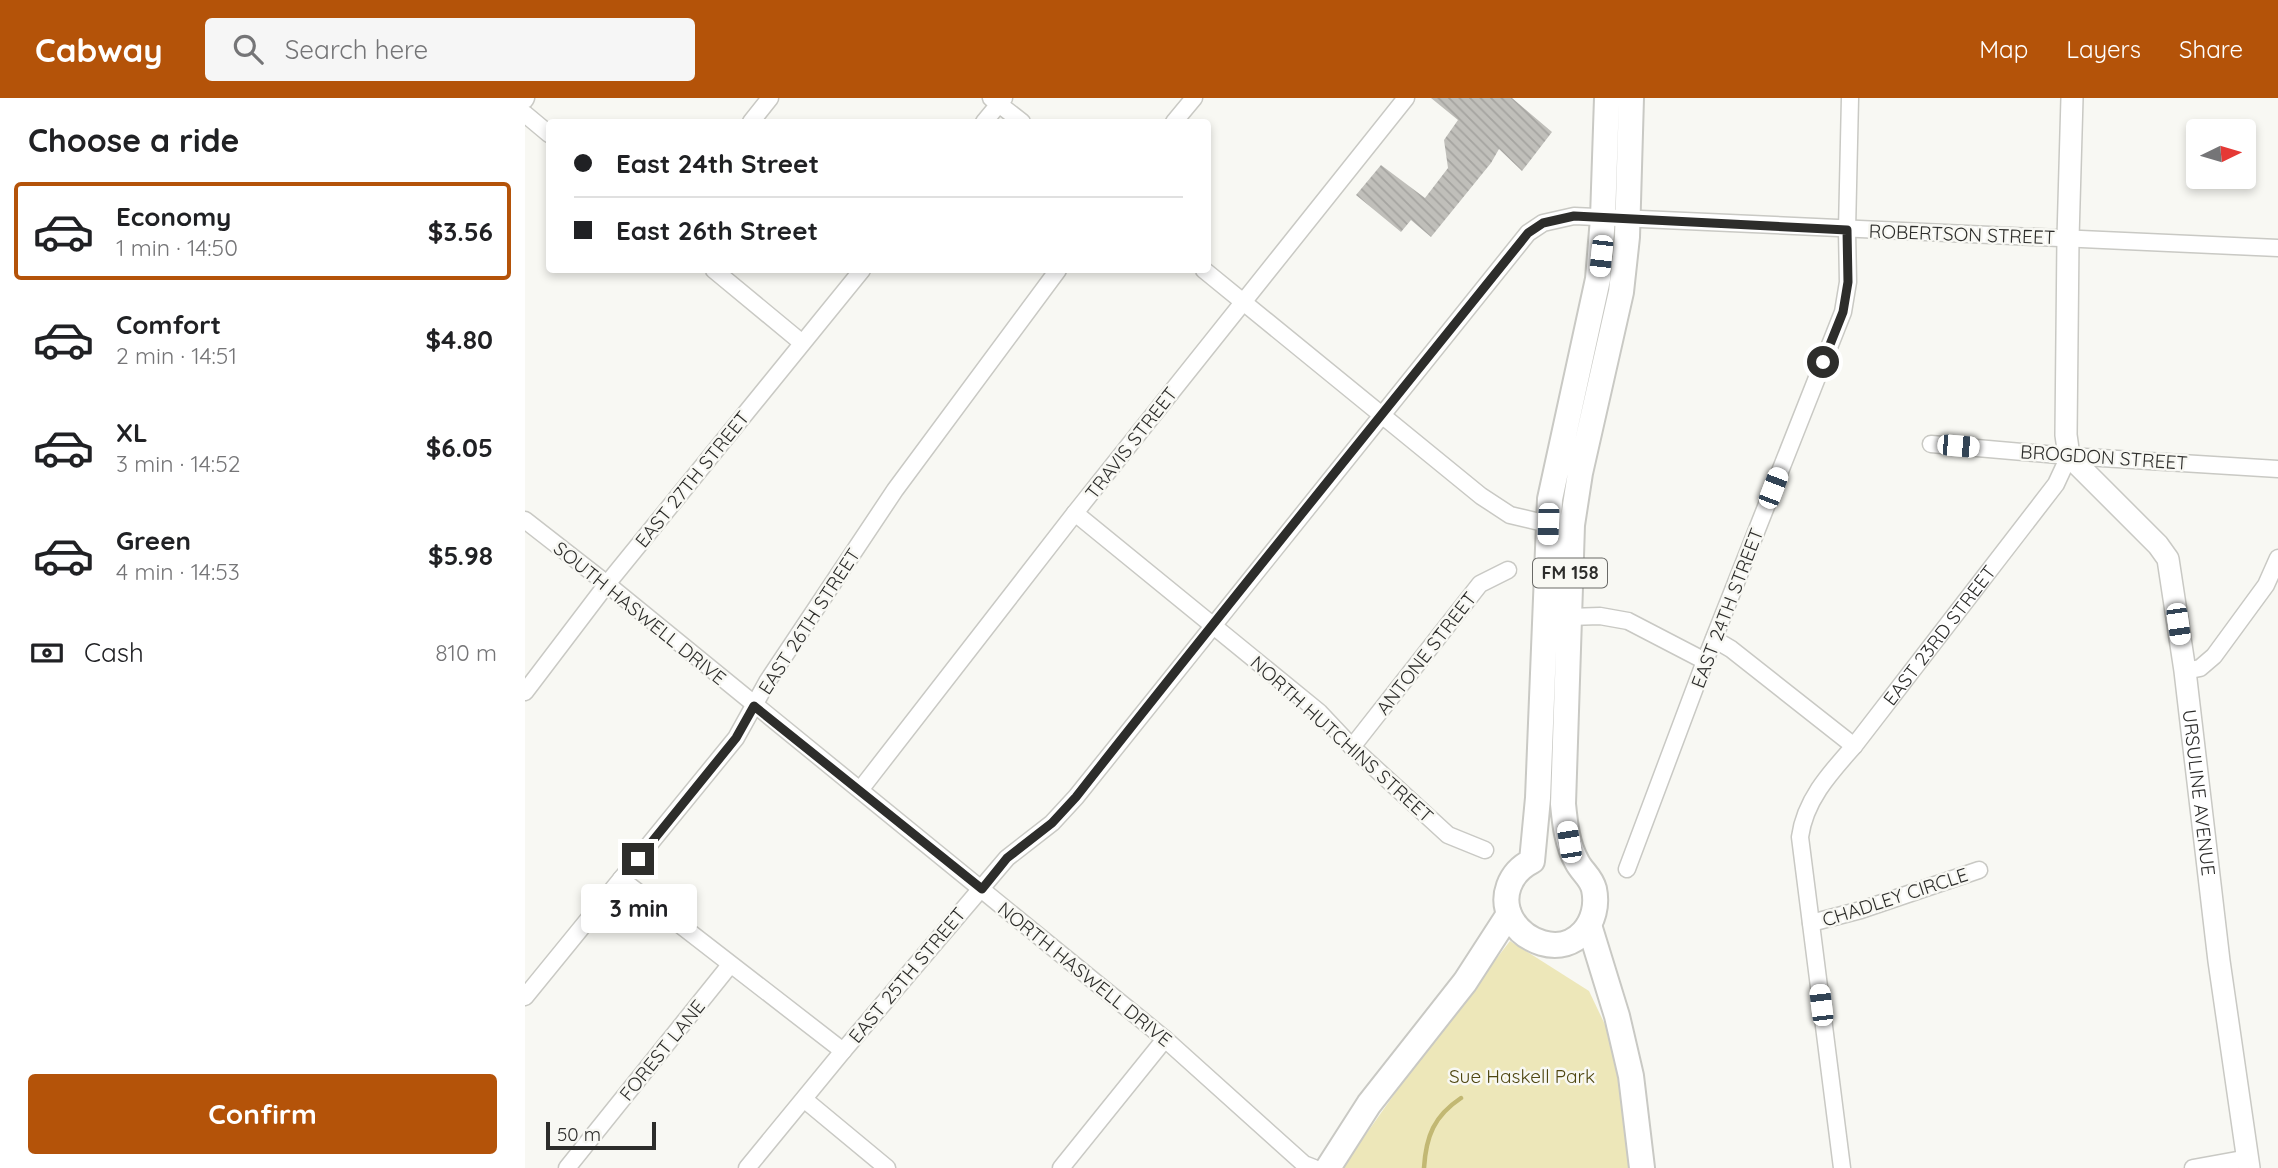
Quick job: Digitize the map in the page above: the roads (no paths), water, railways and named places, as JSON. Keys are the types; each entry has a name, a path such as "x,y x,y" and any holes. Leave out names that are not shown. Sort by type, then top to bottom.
{"main road":[{"name":"FM 158","path":"1607,98 1621,292 1574,503 1563,804 1569,842 1578,865 1588,876 1594,892 1595,910 1589,925 1617,1016 1631,1076 1642,1168"},
{"name":"FM 158","path":"1532,861 1538,798 1548,524 1554,471 1598,279 1615,218 1631,98"},
{"path":"1578,865 1560,858 1532,861 1518,870 1509,884 1509,914 1523,933 1548,944 1569,943 1581,936 1589,925"},
{"path":"1328,1168 1369,1104 1465,982 1509,914"}],"street":[{"path":"753,119 770,98"},
{"path":"1176,119 1194,98"},
{"name":"TRAVIS STREET","path":"860,790 1075,513 1406,98"},
{"name":"EAST 24TH STREET","path":"1627,869 1705,661 1843,312 1848,282 1850,98"},
{"path":"2069,456 2066,435 2072,98"},
{"path":"986,119 998,100 1019,119"},
{"path":"525,114 546,132"},
{"name":"EAST 25TH STREET","path":"747,1168 1007,858 1052,823 1076,797 1528,233 1543,223 1574,216 1615,218"},
{"name":"ROBERTSON STREET","path":"1615,218 2278,248"},
{"path":"718,273 801,342"},
{"name":"EAST 27TH STREET","path":"525,692 607,584 859,273"},
{"name":"EAST 26TH STREET","path":"527,990 736,738 767,682 895,490 1056,273"},
{"path":"1208,273 1481,496 1510,515 1548,524"},
{"name":"BROGDON STREET","path":"1931,444 2278,469"},
{"name":"URSULINE AVENUE","path":"2069,456 2158,545 2168,559 2185,671 2219,961 2249,1163"},
{"name":"EAST 23RD STREET","path":"1842,1168 1800,837 1802,820 1823,782 1854,746 2056,484 2069,456"},
{"name":"NORTH HUTCHINS STREET","path":"1075,513 1319,712 1352,747 1448,835 1485,850"},
{"name":"SOUTH HASWELL DRIVE","path":"525,520 754,706"},
{"path":"2185,671 2200,668 2214,656 2266,585 2278,558"},
{"name":"ANTONE STREET","path":"1352,747 1480,584 1508,570"},
{"path":"1569,617 1600,616 1628,621 1705,661"},
{"path":"1714,639 1731,649 1854,746"},
{"name":"NORTH HASWELL DRIVE","path":"754,706 1165,1039 1304,1164 1314,1168"},
{"name":"CHADLEY CIRCLE","path":"1811,923 1861,911 1979,870"},
{"path":"621,879 843,1051"},
{"name":"FOREST LANE","path":"567,1168 730,965"},
{"path":"1061,1168 1165,1039"},
{"path":"805,1100 887,1168"},
{"path":"2193,1168 2249,1163"}],"waterway":[{"path":"1424,1168 1433,1128 1444,1112 1461,1098"}],"park label":[{"name":"Sue Haskell Park","path":"1522,1076"}]}
